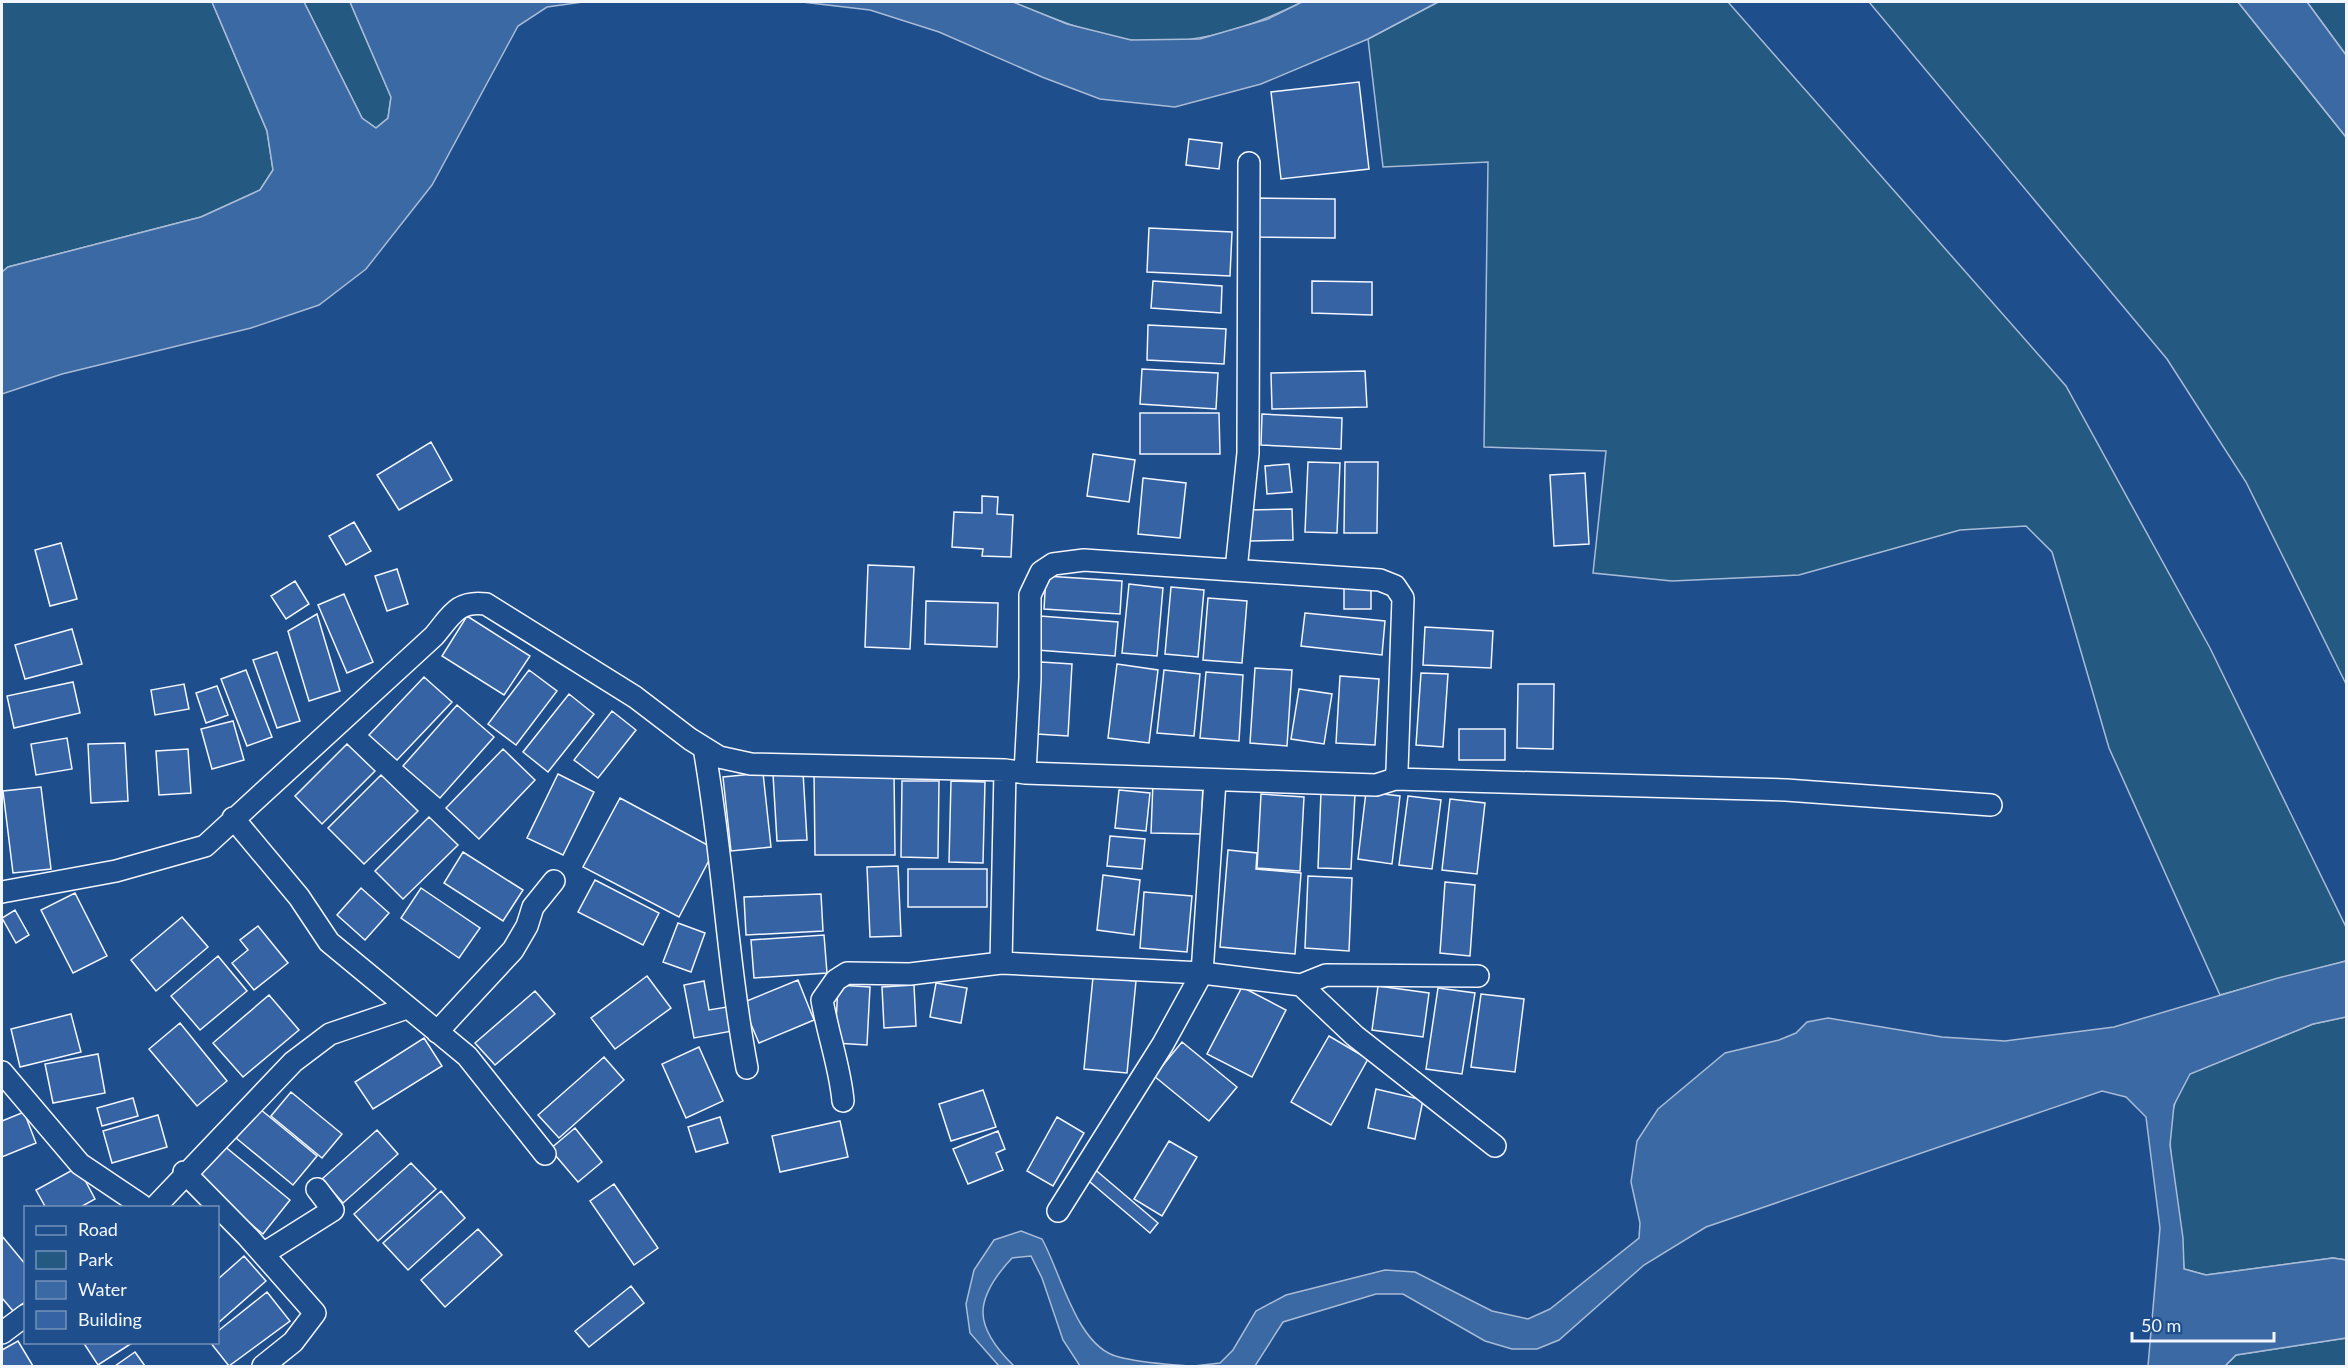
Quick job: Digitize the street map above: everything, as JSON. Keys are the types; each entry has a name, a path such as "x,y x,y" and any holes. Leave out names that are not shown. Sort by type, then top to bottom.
{"street":[{"path":"1236,570 1248,453 1249,163"},
{"path":"1001,963 1015,772 1030,678 1030,595 1041,572 1053,564 1084,560 1380,580 1395,586 1403,598 1395,779"},
{"path":"2,892 116,871 205,846 434,636 458,608 470,602 486,604 635,697 719,757 750,764 1215,781 1376,785 1395,779 1786,790 1991,805"},
{"path":"704,748 714,805 735,1004 747,1068"},
{"path":"1058,1211 1163,1044 1202,973 1215,781"},
{"path":"233,818 299,897 329,942 467,1056 545,1154"},
{"path":"436,1032 513,950 527,926 533,907 554,881"},
{"path":"843,1101 841,1075 827,1032 822,1000 836,980 847,973 910,974 1001,963 1202,973 1301,985 1326,975 1479,976"},
{"path":"1301,985 1355,1035 1495,1146"},
{"path":"156,1206 184,1172 293,1062 330,1034 408,1008"},
{"path":"2,1072 80,1164 141,1206"},
{"path":"184,1172 217,1206"},
{"path":"263,1254 333,1210 317,1189"},
{"path":"219,1208 315,1313 293,1342 262,1366"},
{"path":"2,1333 24,1316"}],"green space":[{"path":"2,2 212,2 267,131 273,170 260,190 201,217 8,267 2,272"},
{"path":"304,2 350,2 391,97 388,118 376,128 362,118"},
{"path":"1013,2 1302,2 1262,20 1219,34 1152,42 1100,34"},
{"path":"1438,2 1728,2 2066,386 2210,648 2346,927 2346,961 2220,995 2109,748 2052,552 2026,526 1960,530 1799,575 1672,581 1593,573 1606,451 1484,447 1488,162 1383,167 1368,39"},
{"path":"1869,2 2238,2 2346,137 2346,684 2246,482 2167,359"},
{"path":"2307,2 2346,2 2346,55"},
{"path":"2346,1017 2346,1260 2333,1258 2206,1275 2184,1269 2170,1139 2175,1103 2189,1074 2313,1024"},
{"path":"2346,1338 2346,1366 2225,1366 2236,1355"}],"water":[{"path":"212,2 304,2 362,118 376,128 388,118 391,97 350,2 583,2 547,7 518,26 432,185 366,269 319,305 251,328 62,374 2,394 2,272 8,267 201,217 260,190 273,170 267,131"},
{"path":"802,2 1013,2 1067,24 1131,40 1200,39 1268,19 1302,2 1438,2 1368,39 1261,84 1175,107 1100,99 1042,77 939,32 870,10"},
{"path":"2238,2 2307,2 2346,55 2346,137"},
{"path":"2346,961 2346,1017 2313,1024 2190,1074 2174,1105 2170,1145 2183,1238 2184,1269 2206,1275 2333,1258 2346,1260 2346,1338 2236,1355 2225,1366 2148,1366 2160,1228 2146,1117 2126,1097 2102,1091 1706,1227 1644,1265 1559,1340 1537,1349 1512,1349 1485,1341 1403,1294 1376,1294 1283,1322 1255,1366 1194,1366 1220,1363 1233,1350 1256,1311 1286,1295 1385,1270 1415,1272 1492,1311 1528,1319 1550,1309 1639,1238 1640,1223 1631,1182 1637,1141 1658,1109 1725,1053 1779,1040 1796,1033 1807,1022 1828,1018 1942,1037 2005,1041 2114,1027 2278,978"},
{"path":"1021,1231 1042,1239 1081,1325 1104,1351 1136,1361 1188,1366 1080,1366 1063,1340 1042,1278 1031,1256 1012,1258 990,1287 985,1300 983,1313 985,1325 991,1338 1014,1366 999,1366 970,1333 966,1304 974,1270 994,1240"}],"building":[{"path":"1359,82 1369,169 1281,179 1271,92"},
{"path":"1189,139 1222,143 1219,169 1186,165"},
{"path":"1255,198 1335,199 1335,238 1255,237"},
{"path":"1149,228 1232,232 1230,276 1147,272"},
{"path":"1153,281 1222,286 1221,313 1151,308"},
{"path":"1312,281 1372,282 1372,315 1312,313"},
{"path":"1148,325 1226,329 1224,364 1147,360"},
{"path":"1142,369 1218,373 1216,409 1140,404"},
{"path":"1365,371 1367,407 1272,409 1271,373"},
{"path":"1140,413 1219,413 1220,454 1140,454"},
{"path":"1262,414 1342,418 1341,449 1261,445"},
{"path":"431,442 452,480 399,510 377,475"},
{"path":"1093,454 1135,460 1129,502 1087,496"},
{"path":"1308,462 1340,463 1337,533 1305,532"},
{"path":"1345,462 1378,462 1377,533 1344,533"},
{"path":"1289,464 1292,492 1267,494 1265,466"},
{"path":"1585,473 1589,544 1554,546 1550,475"},
{"path":"1143,478 1186,483 1180,538 1138,534"},
{"path":"982,496 998,497 997,514 1013,515 1011,557 982,556 983,549 952,547 954,512 982,513"},
{"path":"1292,509 1293,540 1250,541 1249,510"},
{"path":"354,522 371,551 346,565 329,536"},
{"path":"61,543 77,599 50,606 35,550"},
{"path":"868,565 914,567 910,649 865,647"},
{"path":"397,569 408,604 387,611 375,576"},
{"path":"1046,576 1122,581 1120,614 1044,609"},
{"path":"295,581 309,604 286,619 271,596"},
{"path":"1129,584 1163,588 1157,656 1122,653"},
{"path":"1344,586 1371,586 1371,609 1344,609"},
{"path":"1171,587 1204,590 1198,657 1165,654"},
{"path":"344,594 373,662 347,673 318,605"},
{"path":"1208,598 1247,601 1242,663 1203,660"},
{"path":"926,601 998,603 997,647 925,644"},
{"path":"1305,613 1385,621 1382,655 1301,646"},
{"path":"317,614 340,691 309,701 288,631"},
{"path":"467,616 530,656 504,695 442,656"},
{"path":"1040,616 1118,622 1115,656 1037,650"},
{"path":"1425,627 1493,631 1491,668 1423,665"},
{"path":"72,629 82,664 25,679 15,645"},
{"path":"277,652 300,721 277,728 253,660"},
{"path":"1041,662 1072,664 1068,736 1037,734"},
{"path":"1117,664 1158,670 1149,743 1108,738"},
{"path":"1255,668 1292,670 1287,746 1250,743"},
{"path":"246,670 272,737 247,746 221,679"},
{"path":"529,670 557,691 516,745 488,724"},
{"path":"1164,670 1200,674 1194,736 1157,733"},
{"path":"1206,672 1243,675 1239,741 1200,738"},
{"path":"1421,673 1448,674 1443,747 1416,745"},
{"path":"1340,676 1379,679 1375,745 1336,743"},
{"path":"424,677 452,702 397,760 369,735"},
{"path":"73,682 80,713 14,728 7,696"},
{"path":"184,684 189,709 155,715 151,690"},
{"path":"1518,684 1554,684 1553,749 1517,748"},
{"path":"217,686 228,715 206,723 196,693"},
{"path":"1299,689 1332,694 1324,744 1291,739"},
{"path":"569,694 594,714 548,772 523,752"},
{"path":"457,705 494,737 440,798 403,766"},
{"path":"612,711 636,730 598,778 574,760"},
{"path":"233,721 244,760 212,769 201,729"},
{"path":"1459,729 1505,729 1505,760 1459,760"},
{"path":"67,738 72,769 36,775 31,744"},
{"path":"125,743 128,801 91,803 88,744"},
{"path":"347,744 375,771 322,824 295,796"},
{"path":"188,749 191,793 159,795 156,751"},
{"path":"503,749 535,780 479,839 446,808"},
{"path":"814,771 894,771 895,855 815,855"},
{"path":"803,772 807,840 777,841 773,774"},
{"path":"763,773 771,847 731,851 723,777"},
{"path":"558,774 594,792 563,855 527,838"},
{"path":"381,775 418,811 364,864 328,828"},
{"path":"902,781 939,781 938,858 901,857"},
{"path":"951,781 985,782 983,863 949,862"},
{"path":"1153,782 1203,784 1201,834 1151,833"},
{"path":"41,787 51,869 13,873 3,791"},
{"path":"1119,790 1150,793 1146,831 1115,828"},
{"path":"1321,792 1355,794 1351,869 1318,868"},
{"path":"1366,792 1400,796 1392,864 1358,859"},
{"path":"1261,794 1304,797 1300,871 1257,868"},
{"path":"1408,796 1441,800 1432,869 1399,865"},
{"path":"620,798 715,849 679,917 583,867"},
{"path":"1450,799 1485,803 1477,874 1442,870"},
{"path":"429,817 458,845 403,899 375,871"},
{"path":"1110,836 1145,839 1142,869 1107,866"},
{"path":"1228,850 1257,853 1256,869 1301,873 1295,954 1220,947"},
{"path":"463,852 523,890 503,921 444,883"},
{"path":"898,866 901,936 870,937 867,867"},
{"path":"908,869 987,869 987,907 908,907"},
{"path":"1103,875 1140,880 1134,935 1097,930"},
{"path":"1308,876 1352,878 1349,951 1305,948"},
{"path":"595,880 659,913 643,945 578,912"},
{"path":"1445,882 1475,885 1470,956 1440,953"},
{"path":"361,888 389,913 365,940 337,915"},
{"path":"421,888 480,928 459,958 401,918"},
{"path":"1144,892 1192,896 1187,952 1140,948"},
{"path":"75,893 107,956 73,973 41,910"},
{"path":"821,894 823,931 746,935 744,897"},
{"path":"15,910 29,935 16,943 2,918"},
{"path":"182,917 208,947 156,991 131,960"},
{"path":"678,923 705,933 691,972 663,962"},
{"path":"258,926 288,963 254,990 232,963 248,950 240,940"},
{"path":"824,935 827,973 754,978 751,940"},
{"path":"218,956 247,991 200,1030 171,996"},
{"path":"647,976 671,1008 615,1049 591,1018"},
{"path":"1093,977 1136,981 1127,1073 1084,1069"},
{"path":"798,980 814,1020 759,1043 742,1003"},
{"path":"704,981 709,1010 733,1006 738,1030 694,1038 684,985"},
{"path":"936,983 967,988 961,1023 930,1017"},
{"path":"838,985 870,987 867,1045 835,1043"},
{"path":"914,985 916,1026 884,1028 882,987"},
{"path":"1378,986 1429,993 1423,1037 1372,1030"},
{"path":"1242,987 1286,1010 1252,1077 1207,1054"},
{"path":"1438,988 1475,993 1462,1074 1426,1069"},
{"path":"535,991 555,1014 495,1065 475,1043"},
{"path":"1481,994 1524,999 1515,1072 1471,1067"},
{"path":"269,995 299,1030 243,1077 213,1043"},
{"path":"71,1014 81,1052 20,1067 11,1029"},
{"path":"180,1023 227,1081 197,1106 149,1049"},
{"path":"1329,1036 1368,1059 1331,1125 1291,1102"},
{"path":"424,1038 442,1066 373,1109 355,1082"},
{"path":"1182,1042 1237,1087 1209,1121 1154,1076"},
{"path":"699,1047 723,1101 686,1118 662,1064"},
{"path":"98,1054 105,1093 53,1103 45,1064"},
{"path":"604,1057 624,1080 559,1138 538,1115"},
{"path":"1376,1089 1423,1100 1415,1139 1368,1128"},
{"path":"983,1090 996,1127 951,1141 939,1104"},
{"path":"291,1092 342,1134 322,1158 271,1116"},
{"path":"133,1098 138,1116 102,1126 97,1108"},
{"path":"260,1109 317,1156 293,1185 236,1138"},
{"path":"24,1112 36,1143 2,1157 2,1121"},
{"path":"158,1115 167,1147 112,1163 103,1131"},
{"path":"720,1117 728,1143 696,1152 688,1127"},
{"path":"1057,1117 1084,1133 1053,1186 1027,1171"},
{"path":"840,1121 848,1157 780,1172 772,1136"},
{"path":"575,1128 602,1162 578,1182 550,1149"},
{"path":"377,1130 398,1154 343,1203 322,1179"},
{"path":"998,1131 1005,1149 996,1153 1003,1170 968,1184 953,1149"},
{"path":"1169,1141 1197,1157 1162,1216 1134,1199"},
{"path":"223,1145 290,1200 263,1234 196,1179"},
{"path":"411,1163 436,1189 378,1241 354,1214"},
{"path":"78,1167 95,1199 83,1206 45,1206 36,1190"},
{"path":"1092,1167 1158,1223 1150,1233 1083,1176"},
{"path":"614,1184 658,1248 634,1265 590,1201"},
{"path":"441,1191 465,1218 408,1270 383,1243"},
{"path":"478,1229 502,1255 445,1307 421,1280"},
{"path":"2,1236 24,1263 24,1303 13,1311 2,1298"},
{"path":"244,1256 266,1281 219,1322 219,1278"},
{"path":"631,1286 644,1303 589,1347 575,1331"},
{"path":"267,1292 290,1321 229,1366 212,1344 219,1344 219,1330"},
{"path":"18,1341 33,1366 2,1366 2,1350"},
{"path":"84,1344 130,1344 98,1365"},
{"path":"135,1352 145,1366 115,1366"}]}
